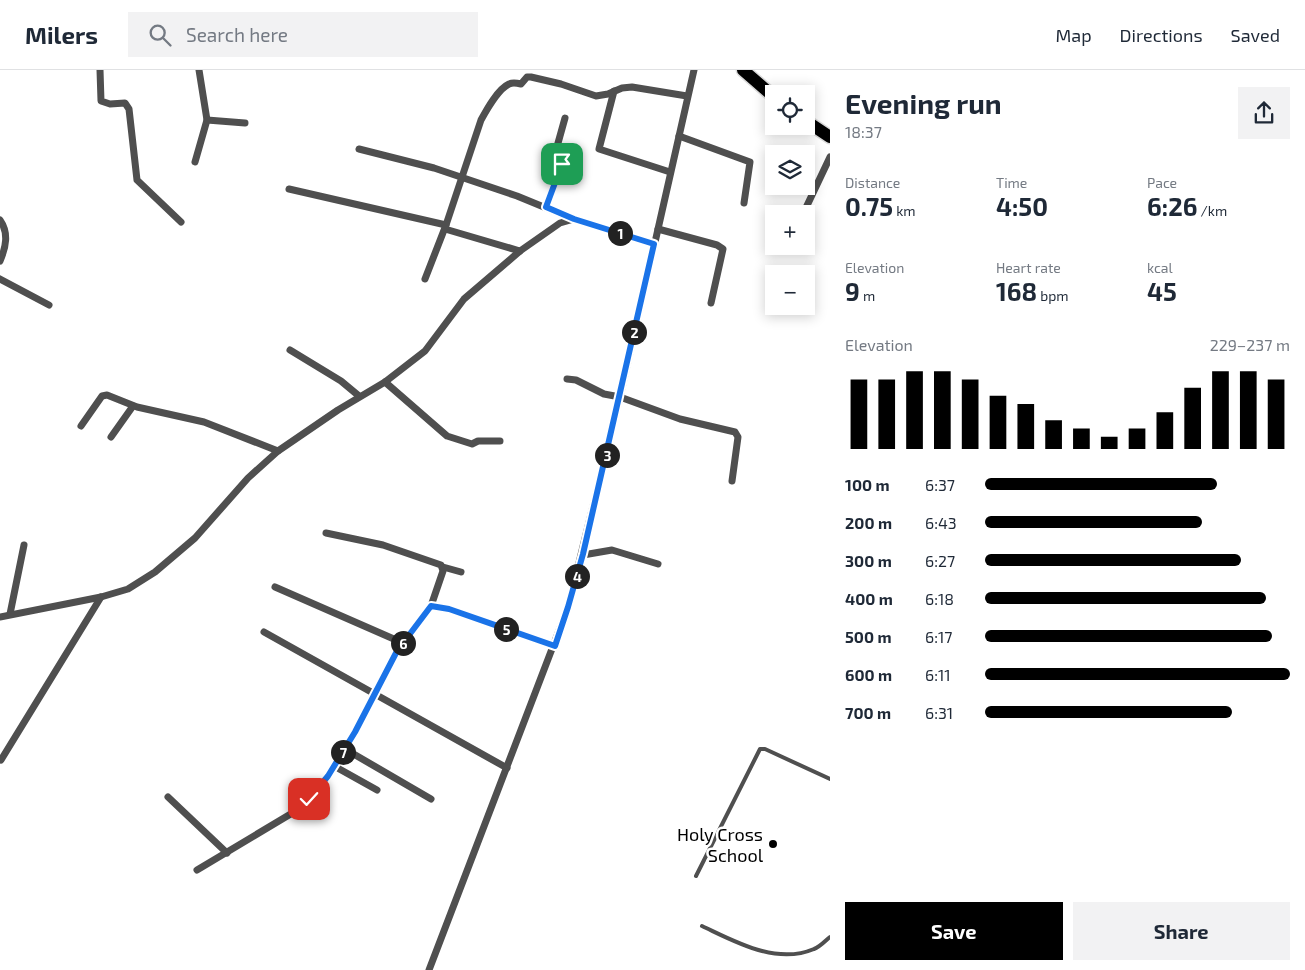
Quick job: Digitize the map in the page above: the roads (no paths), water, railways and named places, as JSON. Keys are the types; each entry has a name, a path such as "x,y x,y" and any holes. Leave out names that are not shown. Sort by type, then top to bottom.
{"highway":[{"path":"743,70 765,89"},
{"path":"815,127 830,136"}],"street":[{"path":"100,70 101,101 110,104 125,103 129,109 137,180 181,222"},
{"path":"195,162 207,120 199,70"},
{"path":"429,970 555,646 568,607 583,554 620,397 694,70"},
{"path":"425,279 446,227 481,120 488,106 509,83 521,84 531,77 596,96 632,87 687,96"},
{"path":"614,91 599,141 599,149 670,172"},
{"path":"546,207 562,166 553,161 565,118"},
{"path":"207,120 245,123"},
{"path":"679,136 750,162 744,204"},
{"path":"358,149 434,168 546,207 574,219 654,244"},
{"path":"808,205 830,157"},
{"path":"289,189 446,227 520,251"},
{"path":"0,617 101,597 128,589 156,572 194,538 248,478 278,451 359,396 385,382 425,351 464,299 520,251 560,223 574,219"},
{"path":"0,220 6,234 0,261"},
{"path":"658,229 717,245 723,249 711,303"},
{"path":"0,279 49,305"},
{"path":"290,350 328,372 359,396"},
{"path":"566,379 576,380 604,394 620,397 680,419 736,432 738,436 732,481"},
{"path":"385,382 447,436 472,444 481,440 500,441"},
{"path":"81,426 104,395 133,406 204,422 278,451"},
{"path":"111,437 133,406"},
{"path":"326,533 383,545 461,572"},
{"path":"10,614 24,545"},
{"path":"583,554 612,550 658,564"},
{"path":"197,870 294,812 309,799 345,749 403,643 431,606 443,567"},
{"path":"274,587 403,643"},
{"path":"1,760 101,597"},
{"path":"431,606 443,608 555,646"},
{"path":"264,632 507,768"},
{"path":"345,749 431,799"},
{"path":"334,766 377,790"},
{"path":"168,797 227,853"}],"lane":[{"path":"696,876 760,749 765,749 830,779"},
{"path":"702,926 746,946 768,953 803,952 816,949 830,937"}],"place":[{"name":"Holy Cross School","path":"773,844"}]}
